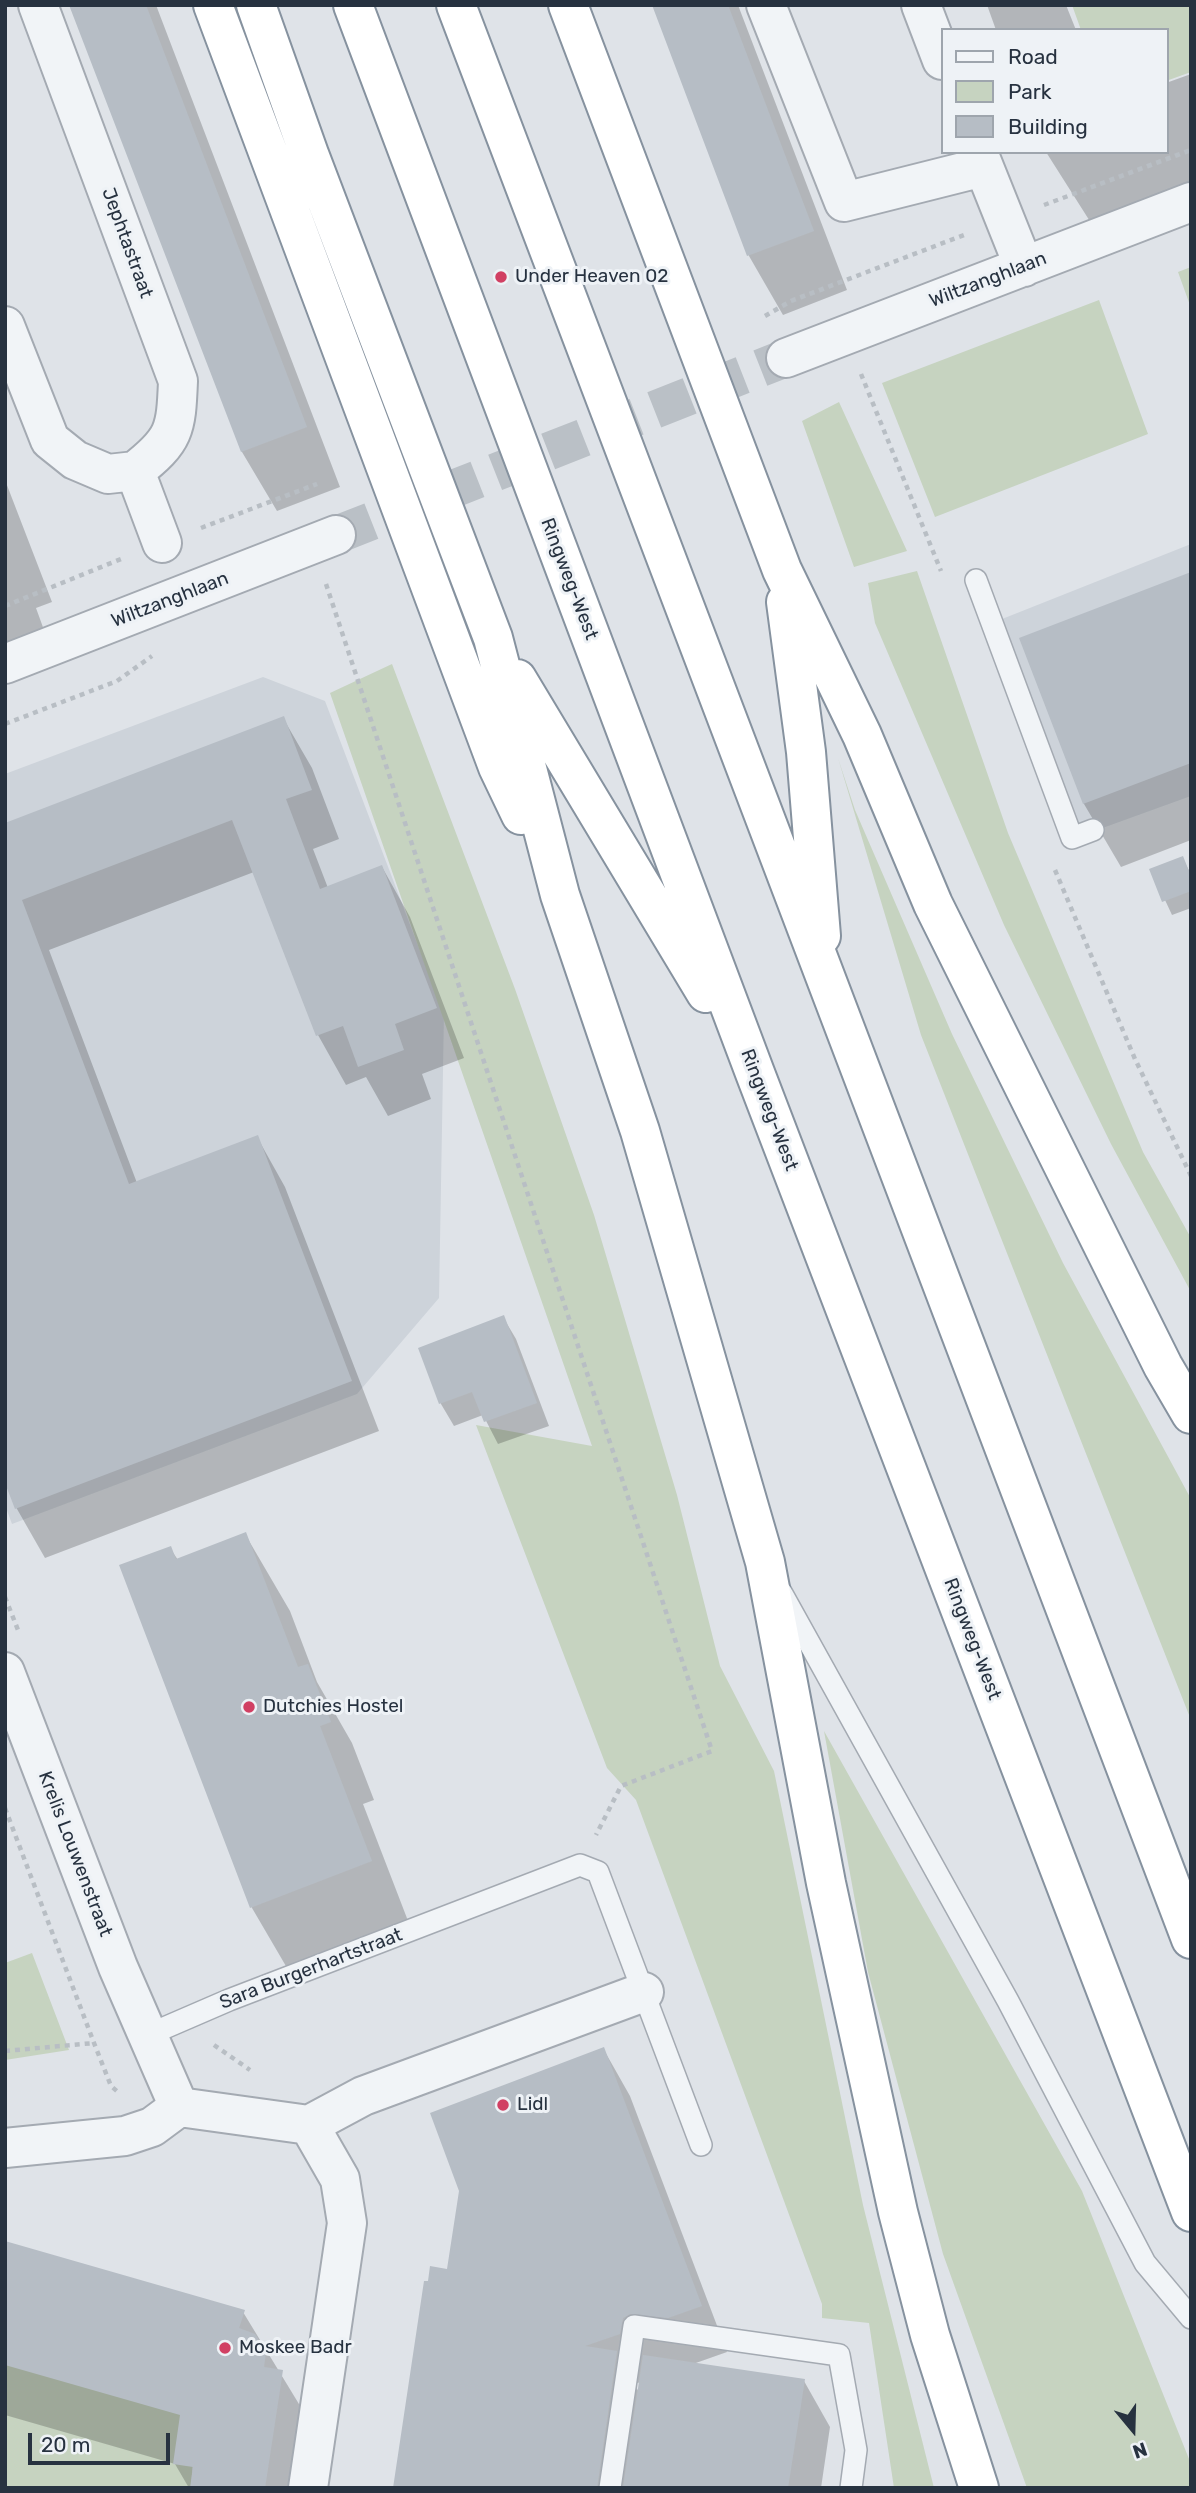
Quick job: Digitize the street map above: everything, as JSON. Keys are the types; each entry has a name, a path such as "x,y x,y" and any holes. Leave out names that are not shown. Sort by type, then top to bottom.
{"highway":[{"path":"213,5 498,767 560,895"},
{"path":"256,5 309,154 493,638 560,895 640,1132 765,1562 826,1883 898,2213 930,2335 979,2488"},
{"name":"Ringweg-West","path":"353,5 755,1073 1191,2212"},
{"path":"456,5 1191,1939"},
{"path":"568,5 782,570 862,735 933,904 1163,1366 1191,1414"},
{"path":"782,570 806,752 825,979"},
{"path":"493,638 755,1073"}],"street":[{"name":"Jephtastraat","path":"38,5 178,381 176,425 156,455 135,471"},
{"path":"766,5 844,202 980,160 1024,267"},
{"path":"921,5 940,55"},
{"name":"Wiltzanghlaan","path":"786,358 1191,202"},
{"path":"5,326 50,440 75,460 108,474 135,471 162,542"},
{"name":"Wiltzanghlaan","path":"5,664 336,535"},
{"name":"Krelis Louwenstraat","path":"5,1672 118,1967 148,2035"},
{"path":"5,2148 125,2136 152,2127 179,2107 309,2125 363,2096 644,1992"},
{"path":"148,2035 179,2107"},
{"path":"308,2488 347,2223 340,2179 309,2125"}],"lane":[{"path":"976,580 1072,838 1093,830"},
{"path":"765,1562 1008,2001 1145,2263 1191,2318"},
{"path":"580,1865 598,1872 701,2145"},
{"name":"Sara Burgerhartstraat","path":"148,2035 229,2000 580,1865"},
{"path":"610,2488 634,2326 839,2355 856,2450 850,2488"}],"path":[{"path":"324,580 712,1751 621,1786 580,1865"},
{"path":"5,606 44,591"},
{"path":"5,724 117,681 160,651"},
{"path":"5,2051 94,2043"}],"shaded area":[{"path":"1191,544 1191,796 1075,838 992,623"},
{"path":"263,677 325,701 444,1014 439,1298 357,1394 12,1524 5,1505 5,774"}],"green space":[{"path":"1072,5 1191,5 1191,72 1168,80 1168,28 1080,28"},
{"path":"1191,267 1191,308 1178,272"},
{"path":"1099,300 1148,434 935,517 882,383"},
{"path":"839,402 907,551 854,567 802,421"},
{"path":"917,571 1008,833 1143,1152 1191,1238 1191,1292 1111,1144 1004,925 875,623 868,583"},
{"path":"392,664 515,989 594,1215 677,1495 720,1666 774,1771 863,2205 934,2488 894,2488 869,2323 822,2318 822,2304 636,1800 607,1768 476,1425 592,1446 330,693"},
{"path":"838,758 855,810 952,1034 1063,1263 1191,1499 1191,1720 921,1035"},
{"path":"824,1731 1082,2191 1191,2464 1191,2488 1027,2488 943,2254 868,1972"},
{"path":"32,1953 69,2050 5,2060 5,1963"},
{"path":"5,2326 198,2383 191,2488 5,2488"}],"building":[{"path":"69,5 146,5 307,427 241,452"},
{"path":"652,5 728,5 814,231 747,256"},
{"path":"1191,572 1191,763 1083,804 1019,638"},
{"path":"284,716 312,790 286,799 320,889 382,865 437,1008 395,1024 404,1050 358,1067 343,1026 316,1036 232,820 22,900 129,1184 258,1135 352,1381 15,1509 5,1483 5,823"},
{"path":"1183,856 1191,876 1191,891 1162,902 1149,869"},
{"path":"504,1315 537,1403 484,1422 472,1392 439,1404 418,1348"},
{"name":"Dutchies Hostel","path":"246,1532 298,1667 308,1664 331,1722 320,1726 372,1861 250,1908 119,1565 171,1546 176,1559"},
{"path":"604,2047 702,2306 668,2318 630,2314 623,2318 620,2334 585,2346 617,2351 597,2488 393,2488 424,2281 428,2281 430,2266 447,2269 459,2191 430,2113"},
{"path":"5,2241 245,2310 239,2328 255,2334 266,2351 264,2367 283,2370 265,2488 190,2488 193,2467 173,2464 180,2415 5,2365"},
{"path":"643,2355 805,2379 788,2488 623,2488"}],"tunnel":[{"path":"336,535 786,358"}],"place":[{"name":"Under Heaven 02","path":"501,277"},
{"name":"Dutchies Hostel","path":"249,1707"},
{"name":"Lidl","path":"503,2105"},
{"name":"Moskee Badr","path":"225,2348"}]}
